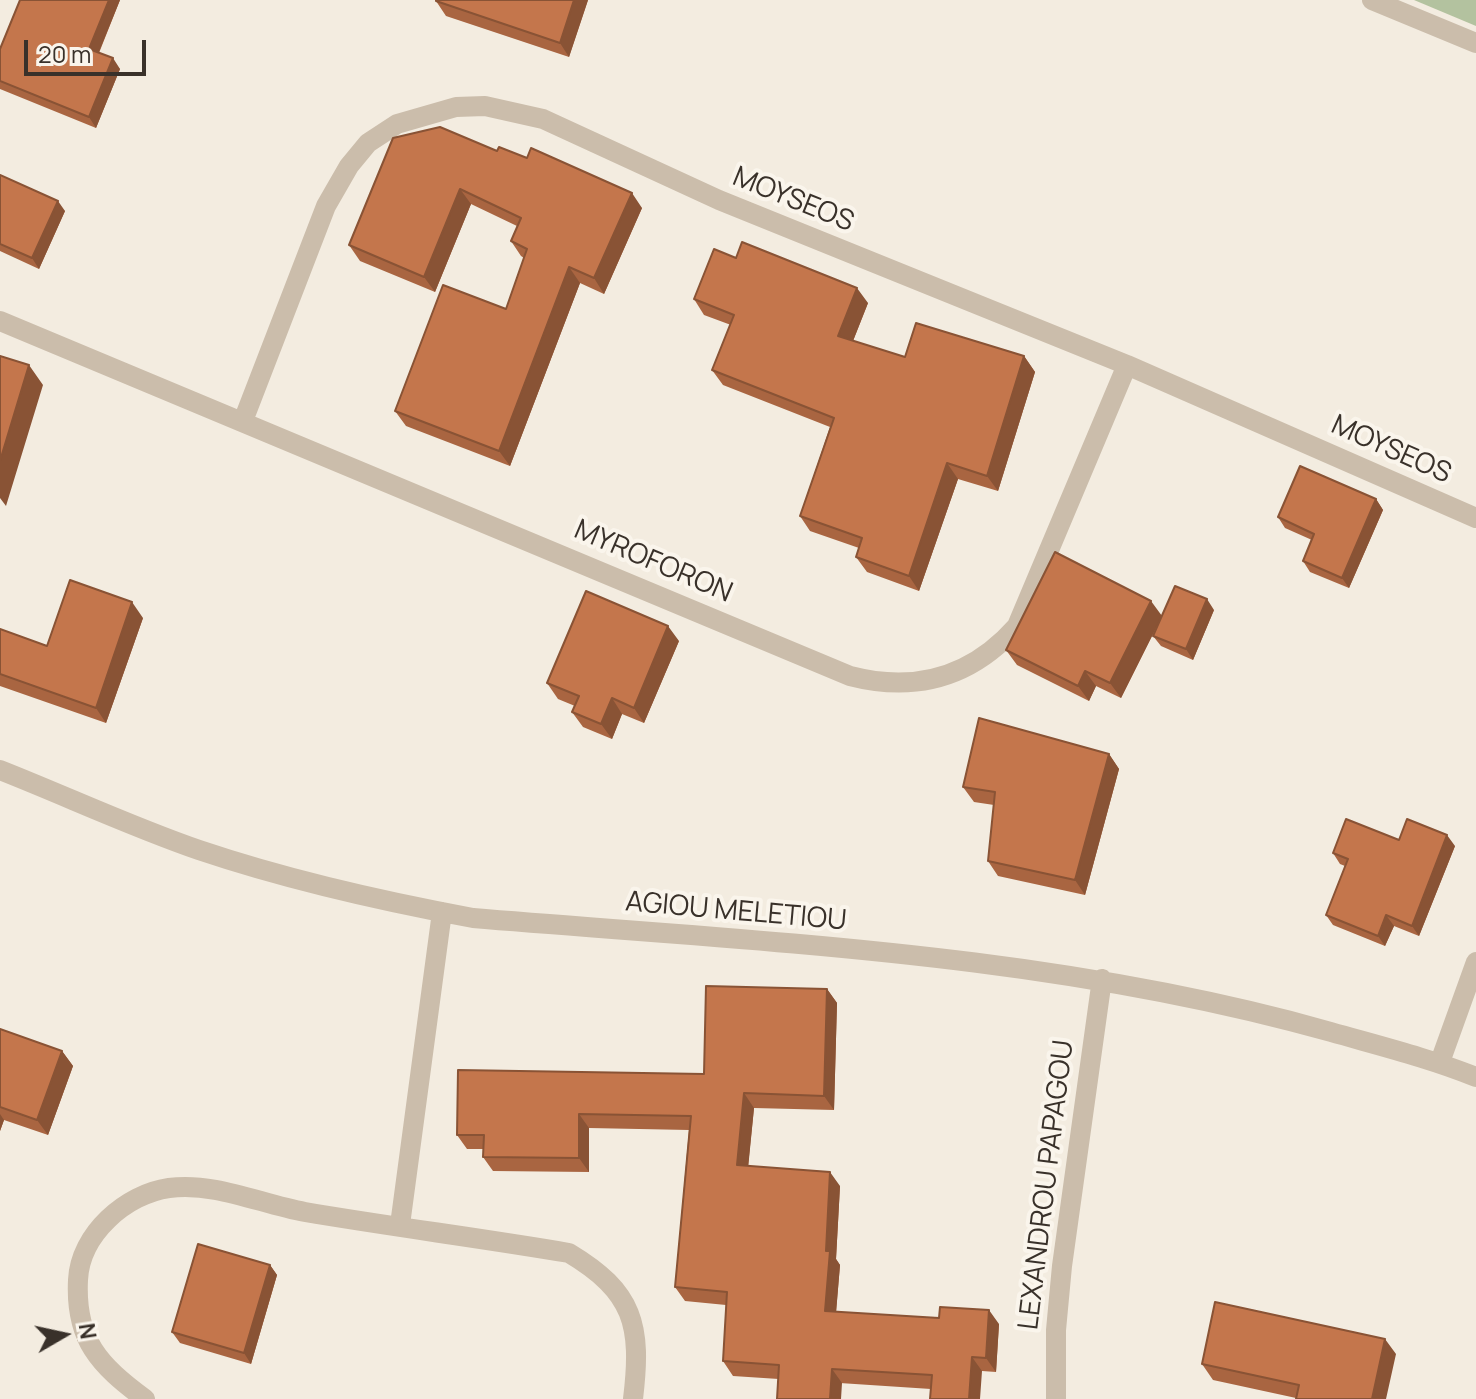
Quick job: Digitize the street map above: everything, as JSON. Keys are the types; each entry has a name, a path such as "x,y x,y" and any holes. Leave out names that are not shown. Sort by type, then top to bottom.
{"street":[{"path":"1372,0 1476,43"},
{"name":"MOYSEOS","path":"243,421 326,206 349,166 368,143 397,124 456,107 485,106 543,119 719,200 1127,365 1476,518"},
{"name":"MYROFORON","path":"0,321 850,676 875,683 909,683 940,678 995,651 1017,626 1127,365"},
{"name":"AGIOU MELETIOU","path":"0,770 199,849 338,889 442,912 473,918 963,959 1102,979 1239,1006 1440,1062 1476,1077"},
{"path":"400,1225 442,912"},
{"path":"1440,1062 1476,962"},
{"name":"LEXANDROU PAPAGOU","path":"1056,1399 1062,1266 1102,979"},
{"path":"145,1399 93,1353 77,1304 78,1273 97,1232 127,1204 166,1189 199,1187 304,1212 569,1253 601,1272 620,1293 634,1328 638,1362 633,1399"}],"green space":[{"path":"1414,0 1476,0 1476,26"}],"building":[{"path":"20,0 109,0 89,49 113,58 89,117 0,81 0,49"},
{"path":"436,0 574,0 560,43"},
{"path":"440,127 497,151 499,147 527,158 531,148 632,193 594,278 569,267 499,451 395,411 443,285 506,309 527,249 511,241 521,218 460,189 424,277 349,245 393,138"},
{"path":"0,175 58,201 32,258 0,244"},
{"path":"742,242 857,288 838,336 905,357 916,323 1024,356 987,476 947,463 909,576 856,557 862,538 800,516 834,418 712,370 734,315 694,299 714,249 736,258"},
{"path":"0,356 29,365 0,461"},
{"path":"1300,466 1376,499 1342,578 1303,561 1314,534 1278,517"},
{"path":"1055,552 1151,601 1110,683 1085,671 1078,686 1006,650"},
{"path":"70,580 132,602 96,708 0,674 0,629 47,646"},
{"path":"1175,586 1207,599 1186,649 1153,636"},
{"path":"586,591 668,626 634,708 612,698 601,724 572,712 579,696 547,683"},
{"path":"979,718 1109,754 1075,880 988,861 995,792 963,787"},
{"path":"1346,819 1399,840 1407,819 1447,835 1412,926 1386,915 1378,936 1326,915 1348,859 1333,853"},
{"path":"706,986 827,989 824,1096 744,1093 737,1165 830,1172 826,1251 830,1251 825,1311 939,1318 940,1307 989,1310 986,1358 972,1357 969,1399 930,1399 932,1375 832,1369 830,1399 777,1399 779,1365 723,1361 727,1292 675,1287 691,1116 579,1114 579,1158 483,1157 484,1135 457,1135 458,1070 704,1074"},
{"path":"0,1029 62,1051 37,1120 0,1107"},
{"path":"198,1244 270,1265 244,1353 172,1332"},
{"path":"1215,1302 1385,1339 1372,1399 1296,1399 1299,1385 1202,1364"}]}
